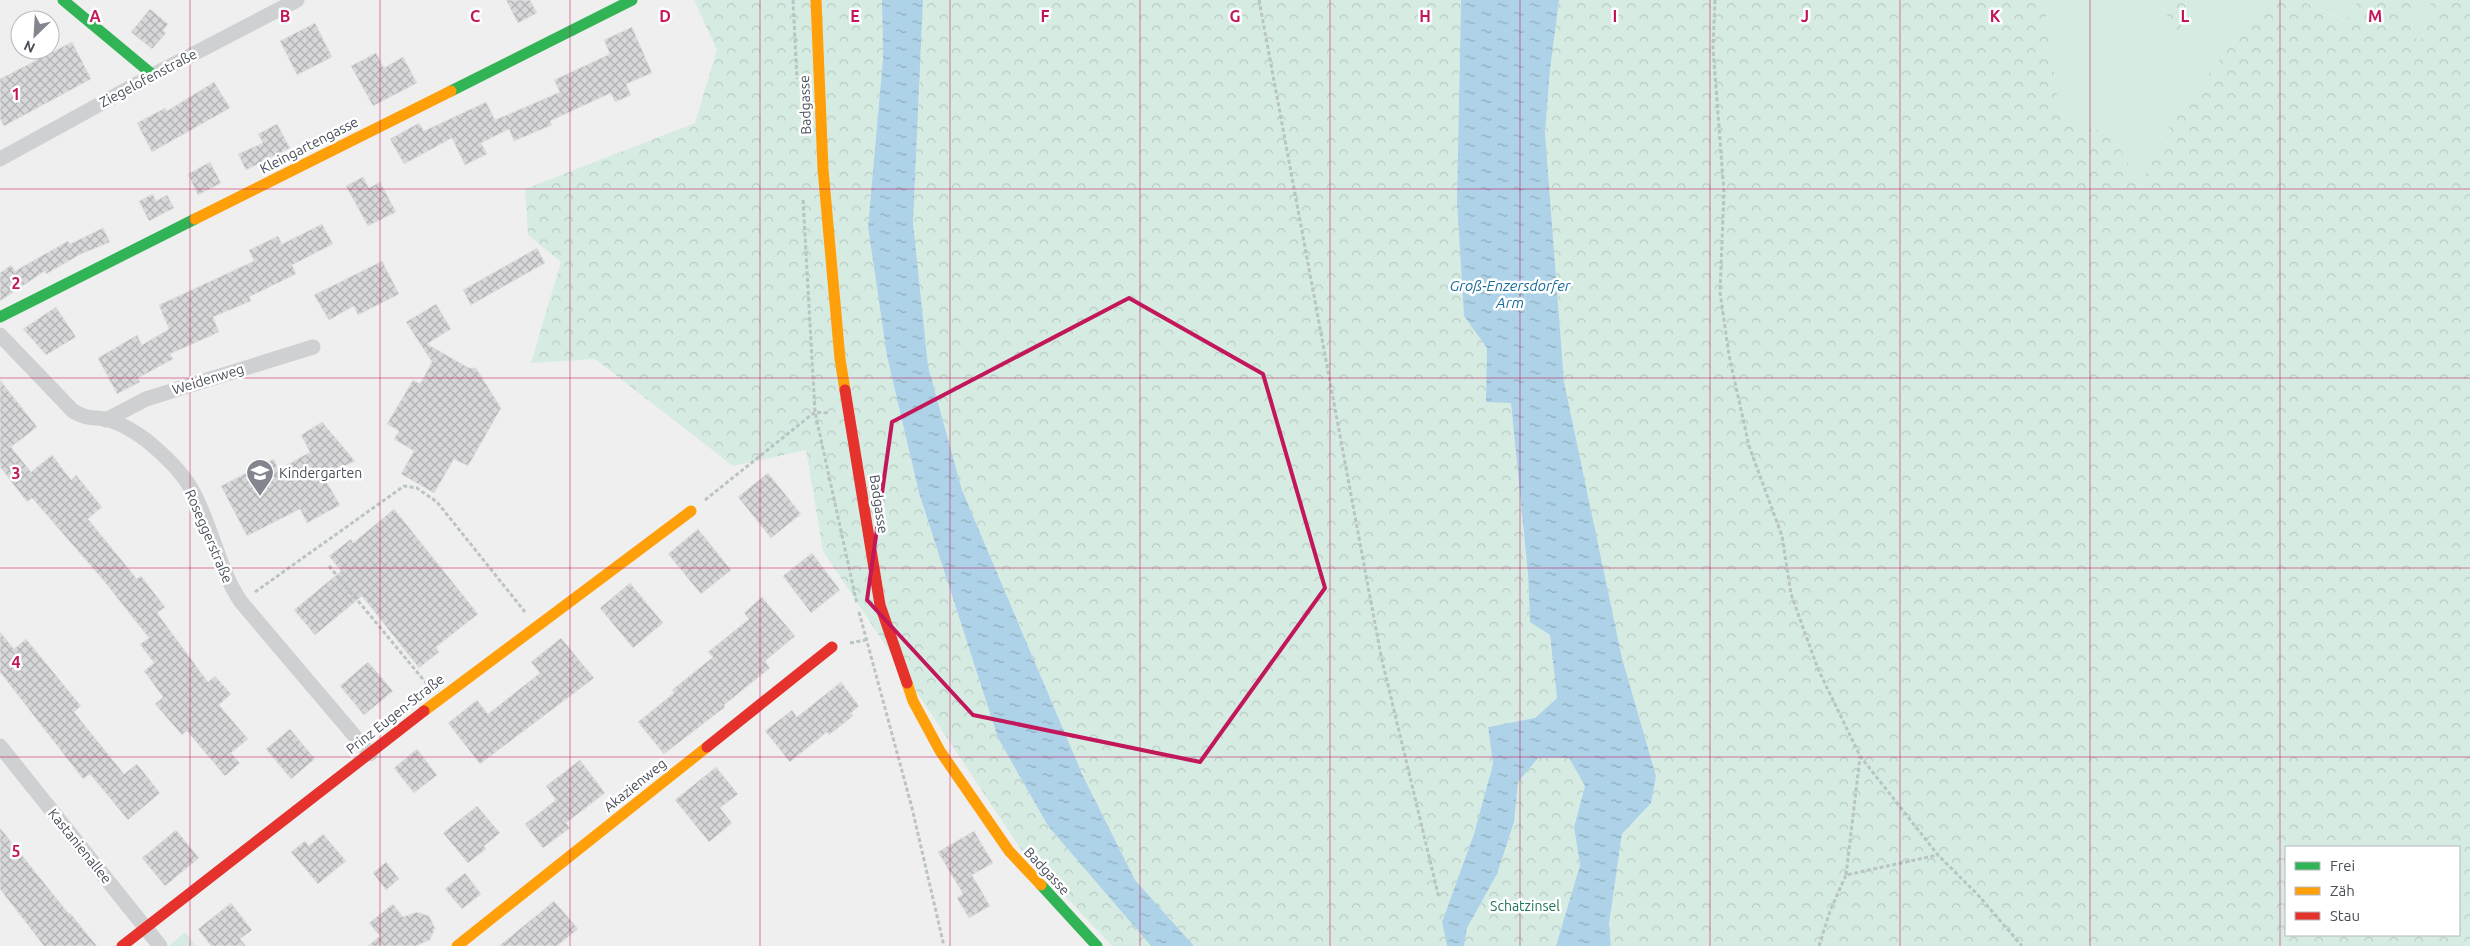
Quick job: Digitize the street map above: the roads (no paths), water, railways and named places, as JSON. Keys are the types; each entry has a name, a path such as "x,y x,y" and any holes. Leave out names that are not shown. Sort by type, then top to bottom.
{"street":[{"path":"63,0 153,75"},
{"name":"Ziegelofenstraße","path":"0,159 153,75 297,0"},
{"name":"Kleingartengasse","path":"0,317 632,0"},
{"name":"Badgasse","path":"816,0 823,169 840,359 880,605 894,652 912,702 940,750 1004,844 1098,946"},
{"name":"Roseggerstraße","path":"0,335 73,411 85,418 106,420 119,424 146,440 171,464 192,490 228,583 241,602 370,754"},
{"name":"Weidenweg","path":"106,420 146,398 313,347"},
{"name":"Prinz Eugen-Straße","path":"122,946 370,754 439,698 690,511"},
{"name":"Akazienweg","path":"457,946 832,647"},
{"name":"Kastanienallee","path":"0,746 160,946"}],"water":[{"path":"882,0 923,0 913,223 928,366 962,490 1083,776 1135,880 1194,946 1151,946 1048,826 998,738 919,493 887,356 868,227 883,58"},
{"name":"Groß-Enzersdorfer Arm","path":"1461,0 1559,0 1550,70 1545,133 1564,382 1622,658 1656,776 1651,803 1622,834 1609,924 1611,946 1556,946 1580,865 1574,827 1585,786 1569,758 1538,758 1518,782 1514,822 1497,874 1467,928 1464,946 1447,946 1442,922 1474,834 1493,764 1488,727 1535,718 1557,698 1550,635 1530,622 1528,574 1511,403 1486,402 1487,348 1464,316 1457,202"}],"place":[{"name":"Kindergarten","path":"260,497"}],"park label":[{"name":"Schatzinsel","path":"1525,906"}]}
